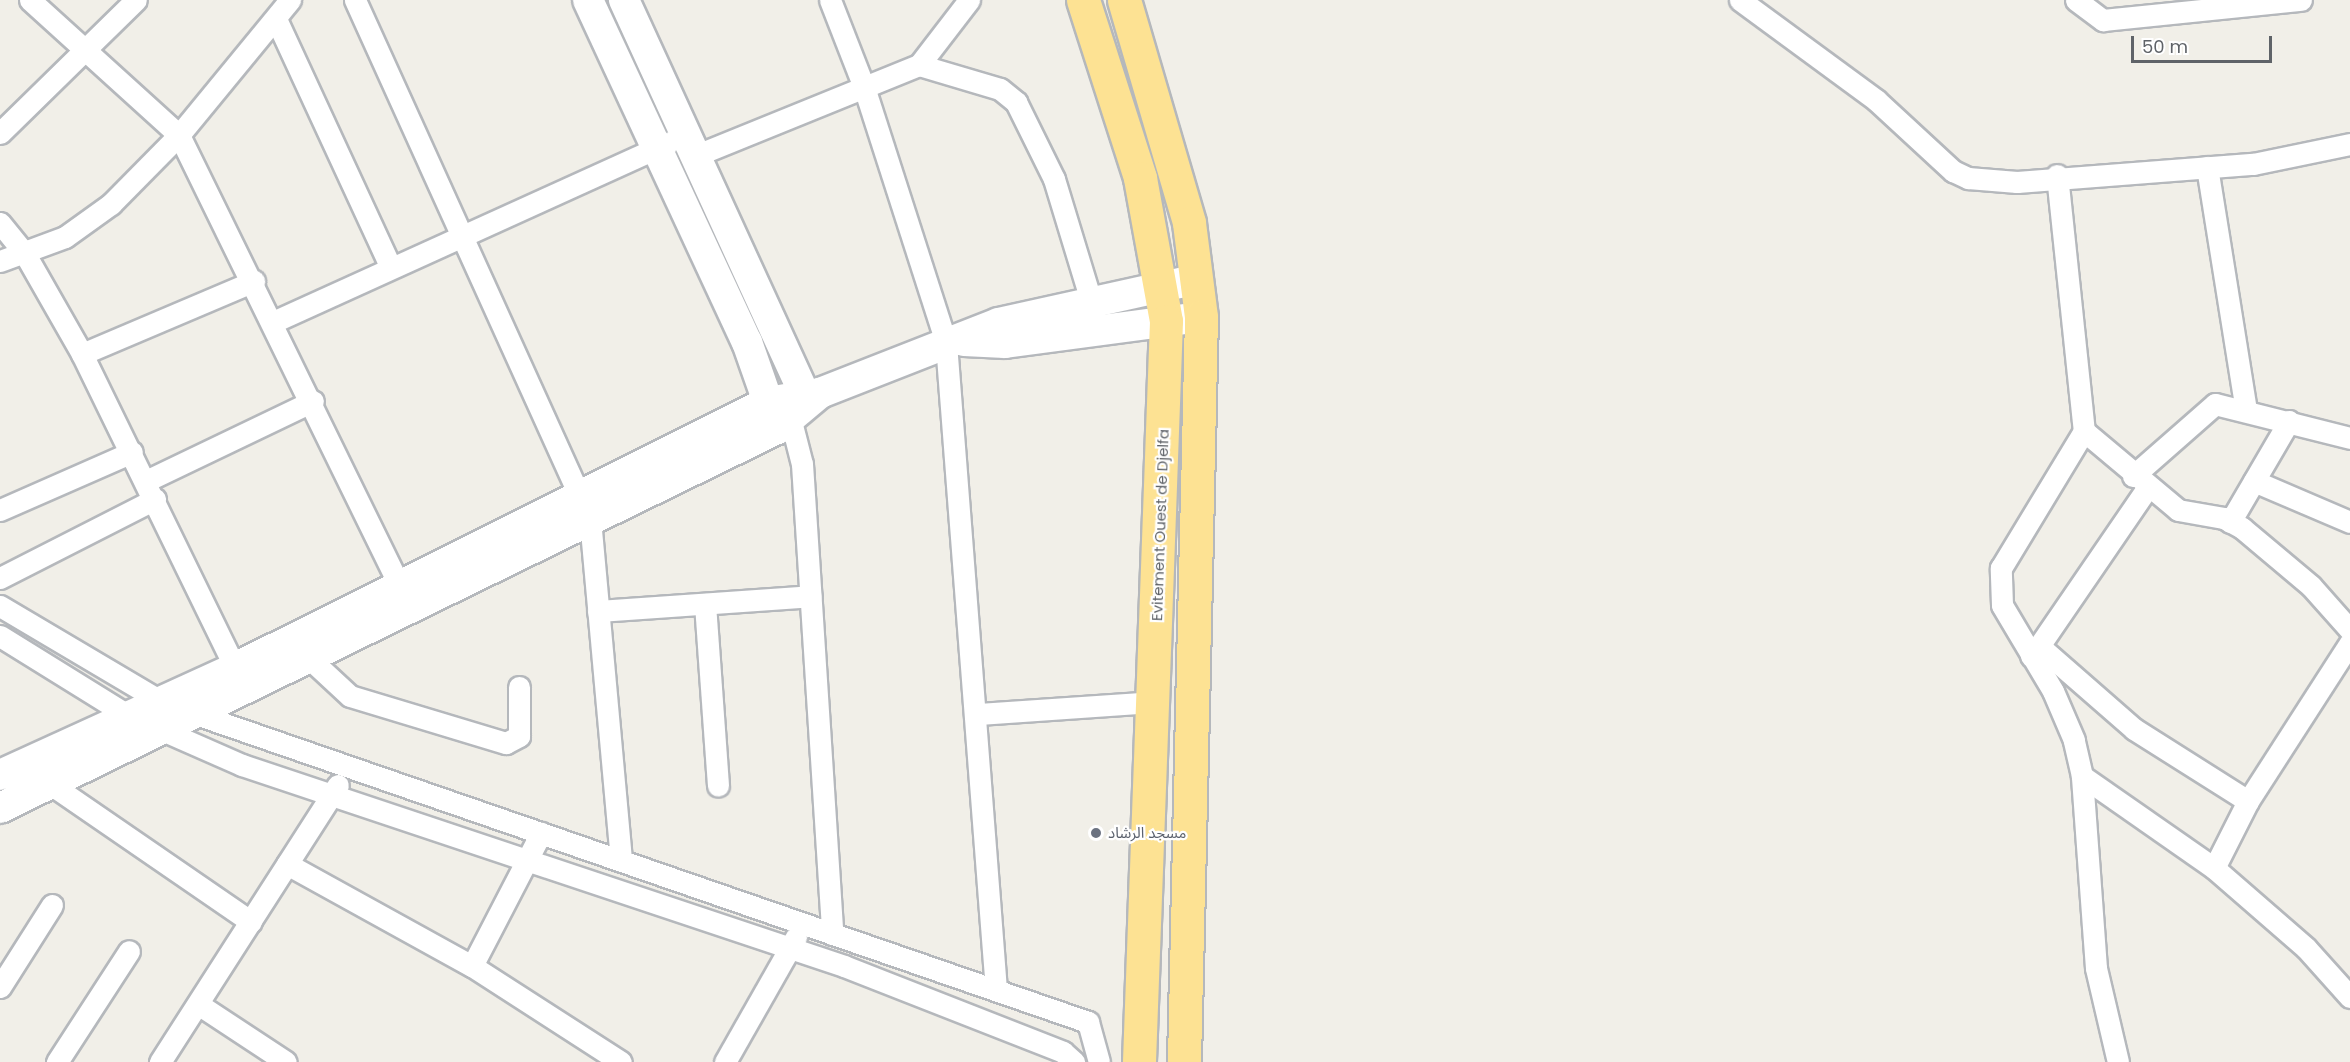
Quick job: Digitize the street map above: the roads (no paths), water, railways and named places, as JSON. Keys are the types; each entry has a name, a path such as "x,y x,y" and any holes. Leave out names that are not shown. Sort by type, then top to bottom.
{"highway":[{"name":"Evitement Ouest de Djelfa","path":"1083,0 1126,128 1161,286 1166,321 1139,1062"},
{"path":"1124,0 1169,143 1197,279 1201,317 1184,1062"}],"street":[{"path":"30,0 179,135 313,401 406,599"},
{"path":"0,133 136,0"},
{"path":"0,261 26,254 66,237 111,204 179,135 276,20 290,0"},
{"path":"355,0 586,506 621,861"},
{"path":"588,0 747,342 768,402"},
{"path":"624,0 812,394"},
{"path":"830,0 864,87 952,342 996,990"},
{"path":"273,322 657,148 692,144 864,87 919,65 969,0"},
{"path":"1740,0 1876,100 1953,171 1991,182 2057,175 2207,167 2286,159 2350,144"},
{"path":"2076,0 2103,20 2301,0"},
{"path":"276,20 391,268"},
{"path":"919,65 1000,89 1016,102 1054,179 1090,302"},
{"path":"2207,167 2246,410"},
{"path":"2057,175 2085,431 2001,568 2002,605 2035,651 2067,722 2082,776 2096,968 2118,1062"},
{"path":"0,222 26,254 82,354 132,452 241,679"},
{"path":"2,805 193,713 241,679 406,599 586,506 768,402 812,394 999,323 1197,279"},
{"path":"82,354 254,281"},
{"path":"952,342 1005,343 1201,317"},
{"path":"586,506 791,421 812,394"},
{"path":"0,578 150,490 313,401"},
{"path":"2035,651 2140,482 2215,404 2350,438"},
{"path":"791,421 801,464 832,934"},
{"path":"2230,522 2289,421"},
{"path":"2085,431 2140,482 2178,510 2230,522 2312,586 2350,630"},
{"path":"0,510 132,452"},
{"path":"2254,481 2350,522"},
{"path":"598,611 810,596"},
{"path":"0,775 159,700 310,659 406,599"},
{"path":"705,604 718,786"},
{"path":"0,606 159,700 193,713 1089,1022 1099,1062"},
{"path":"0,636 126,714 158,730 332,794 790,948 1063,1052 1074,1062"},
{"path":"2214,868 2248,801 2350,643"},
{"path":"2035,651 2134,729 2248,801"},
{"path":"310,659 350,696 506,742 519,736 519,687"},
{"path":"978,714 1153,702"},
{"path":"160,1062 350,767"},
{"path":"2082,776 2214,868 2306,948 2350,997"},
{"path":"49,783 252,922"},
{"path":"472,966 541,833"},
{"path":"287,864 472,966 621,1062"},
{"path":"0,987 52,905"},
{"path":"725,1062 803,924"},
{"path":"57,1062 129,951"},
{"path":"198,1004 286,1062"}],"place":[{"name":"مسجد الرشاد","path":"1096,833"}]}
